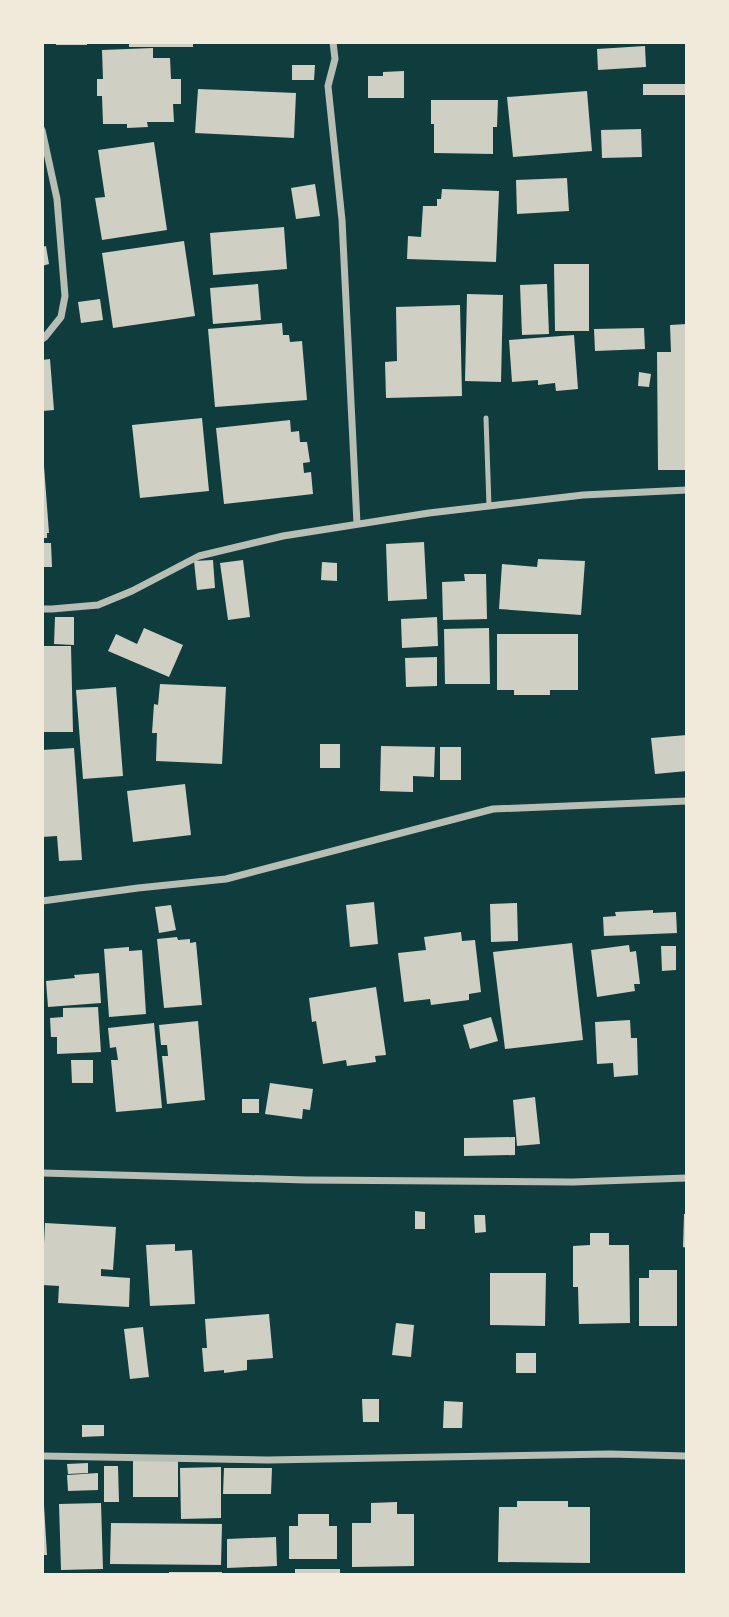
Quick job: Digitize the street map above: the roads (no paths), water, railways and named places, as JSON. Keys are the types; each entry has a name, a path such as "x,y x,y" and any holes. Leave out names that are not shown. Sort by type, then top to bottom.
{"street":[{"path":"333,42 335,59 328,86 342,220 357,524"},
{"path":"42,130 57,199 65,296 61,317 42,339"},
{"path":"42,609 99,605 199,556 283,536 583,495 687,491"},
{"path":"42,901 226,879 494,809 687,801"},
{"path":"42,1173 306,1180 533,1182 687,1178"},
{"path":"42,1455 268,1460 610,1454 687,1456"}],"lane":[{"path":"486,418 489,506"}]}
